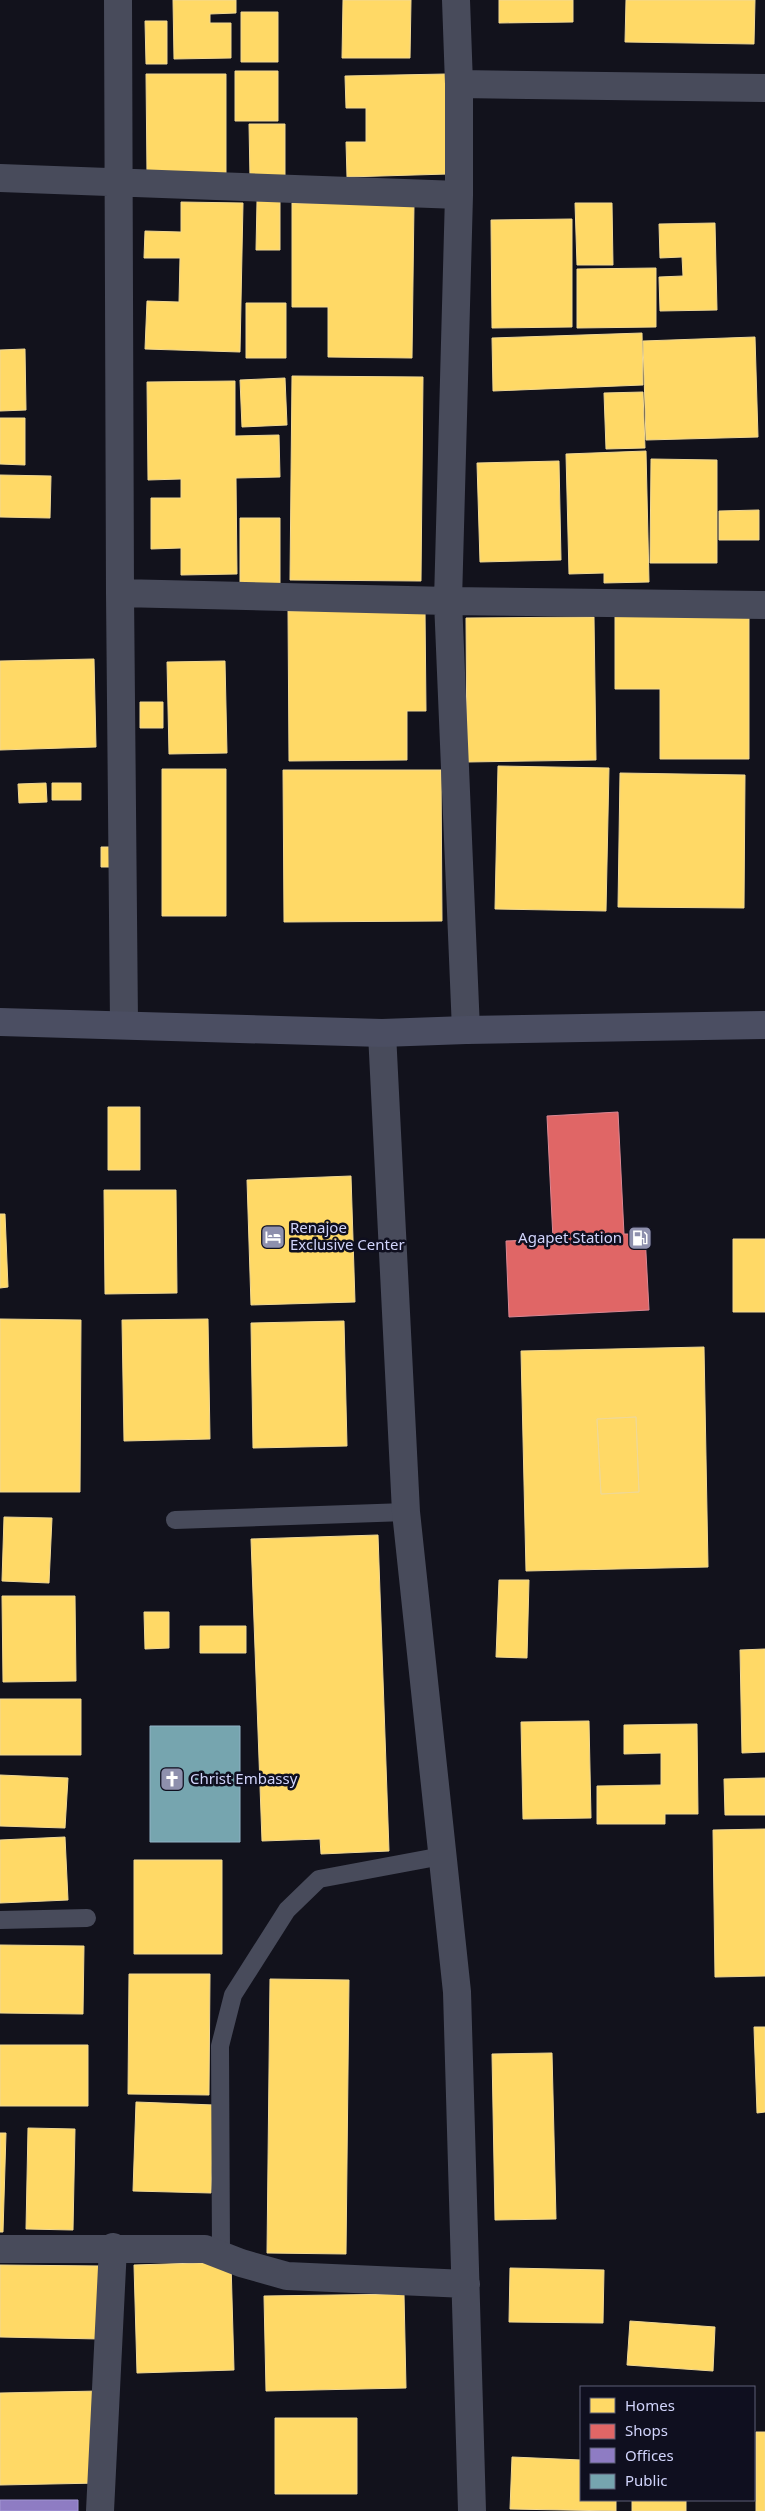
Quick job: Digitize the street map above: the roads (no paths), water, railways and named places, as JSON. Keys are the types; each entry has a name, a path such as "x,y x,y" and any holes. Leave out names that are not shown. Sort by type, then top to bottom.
{"street":[{"path":"118,0 124,1024"},
{"path":"456,0 459,84 459,195 448,601 466,1030"},
{"path":"459,84 765,88"},
{"path":"0,178 119,184 459,195"},
{"path":"120,592 448,601 765,605"},
{"path":"0,1022 124,1024 382,1033 765,1025"},
{"path":"382,1033 406,1512 457,1992 472,2511"},
{"path":"100,2511 113,2248"},
{"path":"0,2249 205,2249 241,2264 287,2276 466,2284"}],"lane":[{"path":"175,1520 406,1512"},
{"path":"221,2255 220,2046 233,1995 287,1910 319,1879 442,1856"},
{"path":"0,1920 87,1918"}],"place":[{"name":"Renajoe Exclusive Center","path":"273,1237"},
{"name":"Agapet Station","path":"640,1238"},
{"name":"Christ Embassy","path":"172,1779"}]}
